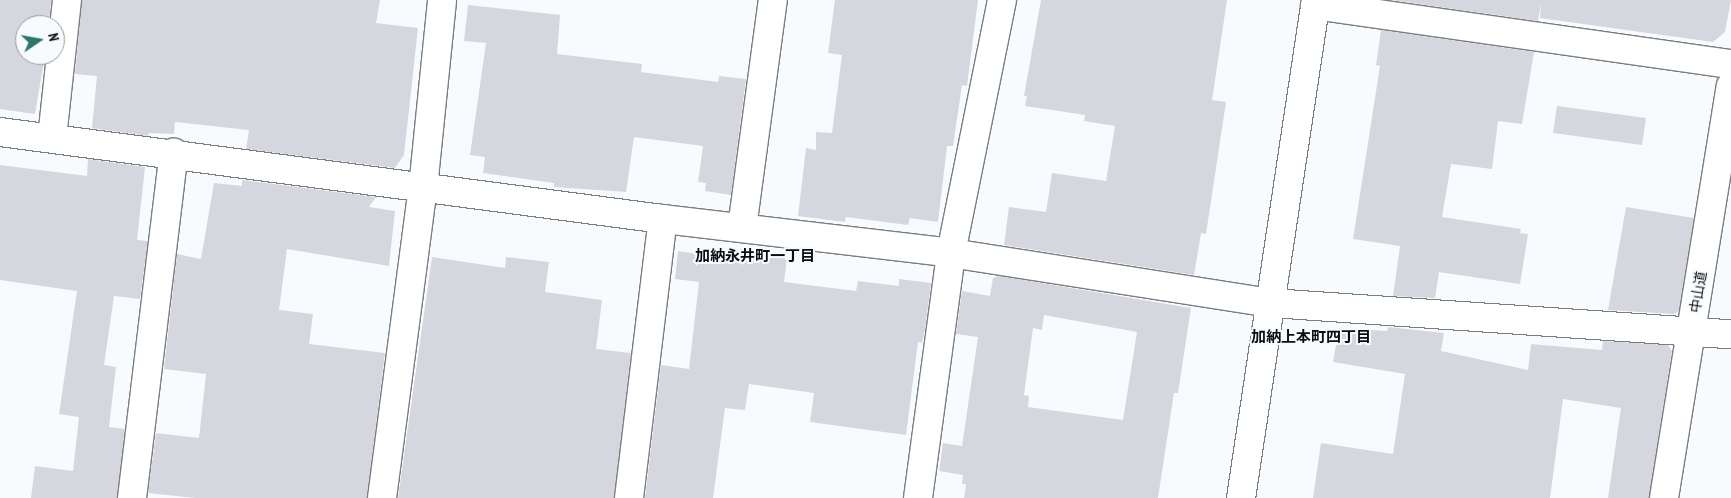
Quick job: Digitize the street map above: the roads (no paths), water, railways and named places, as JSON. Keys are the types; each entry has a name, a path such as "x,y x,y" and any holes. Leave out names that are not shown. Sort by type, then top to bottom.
{"street":[{"path":"52,138 67,0"},
{"path":"382,498 423,188 442,0"},
{"path":"742,228 773,0"},
{"path":"918,498 951,253 1002,0"},
{"path":"1240,498 1315,3 1731,64"},
{"name":"中山道","path":"1664,498 1731,86"},
{"path":"0,132 174,153 663,219 951,253 1271,303 1731,334"},
{"path":"132,498 174,153"},
{"path":"629,498 663,219"}],"district":[{"name":"加納永井町一丁目","path":"755,256"},
{"name":"加納上本町四丁目","path":"1311,337"}]}
